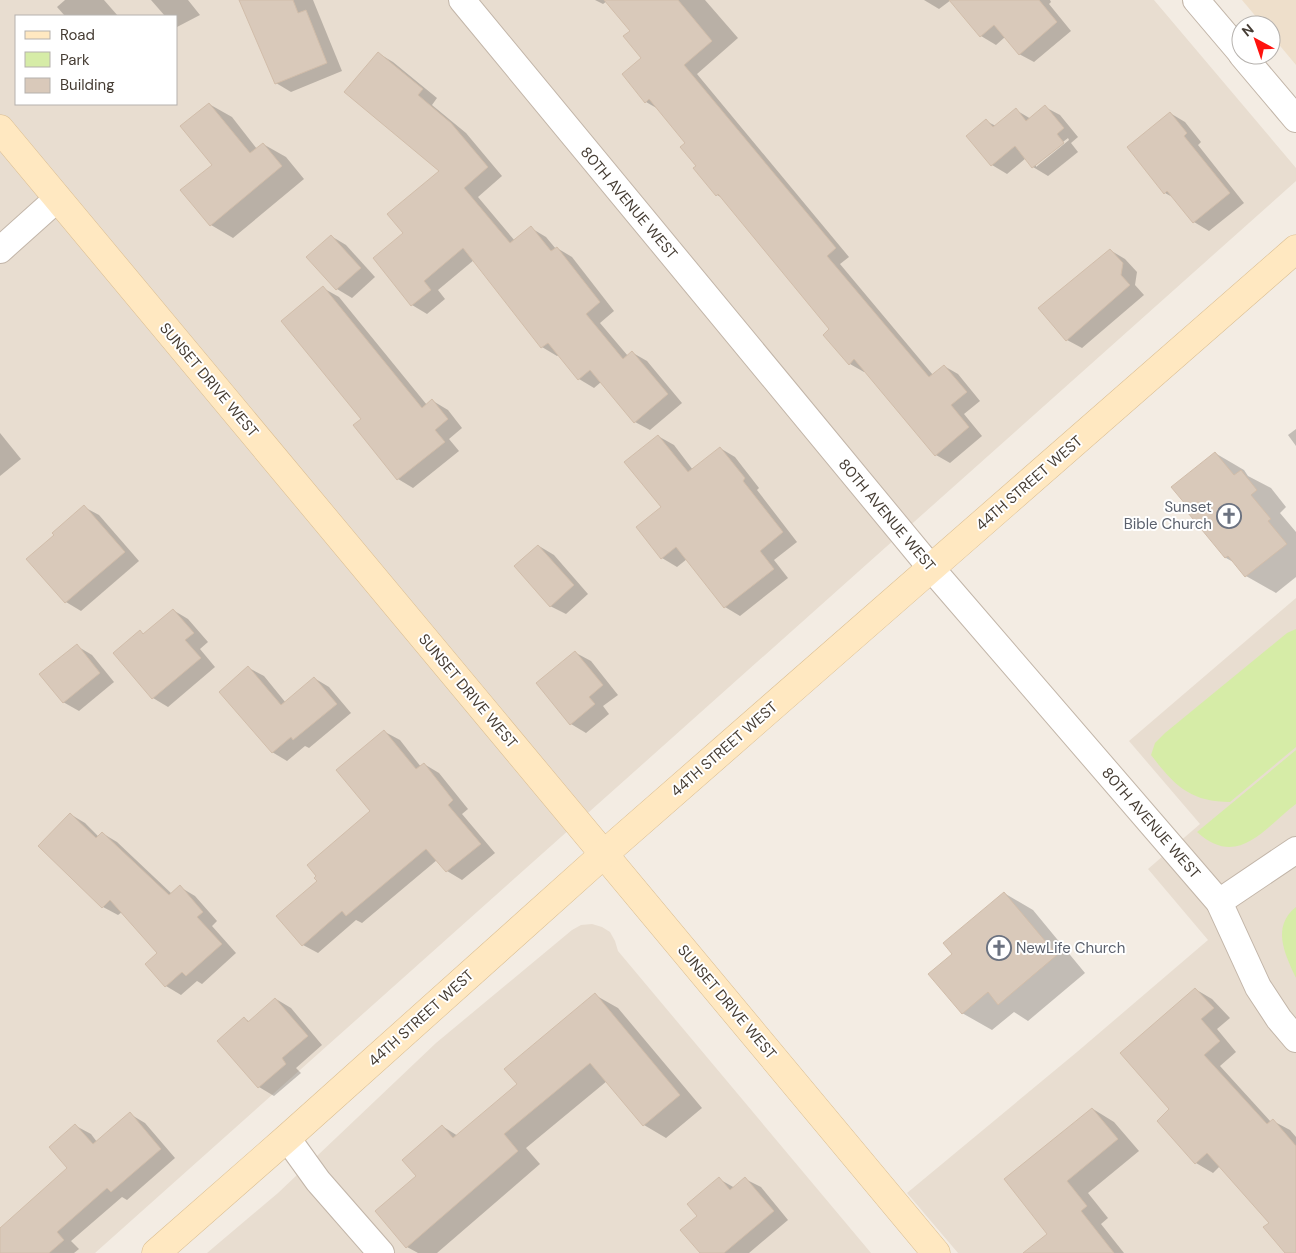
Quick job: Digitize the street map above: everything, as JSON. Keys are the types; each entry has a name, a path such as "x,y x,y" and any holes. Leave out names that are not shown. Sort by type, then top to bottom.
{"street":[{"name":"80TH AVENUE WEST","path":"462,0 931,568 1219,902 1258,987 1279,1019 1296,1039"},
{"path":"1196,0 1231,41"},
{"path":"1251,65 1296,119"},
{"name":"SUNSET DRIVE WEST","path":"0,129 936,1253"},
{"path":"0,250 58,198"},
{"name":"44TH STREET WEST","path":"156,1253 604,854 1296,249"},
{"path":"1219,902 1296,850"},
{"path":"287,1138 318,1181 381,1253"}],"shaded area":[{"path":"0,0 1154,0 1296,168 1296,181 95,1253 0,1253"},
{"path":"1242,0 1296,0 1296,65 1281,47 1281,15 1255,15"},
{"path":"1296,598 1296,1253 958,1253 907,1193 1208,940 1148,869 1200,824 1129,741"},
{"path":"592,924 610,932 618,951 871,1253 207,1253 278,1193 436,1043 572,930 581,925"}],"green space":[{"path":"1296,629 1296,747 1230,802 1204,799 1184,790 1167,775 1151,755 1155,743 1287,633"},
{"path":"1296,750 1296,804 1261,834 1238,846 1225,847 1212,842 1197,832"},
{"path":"1296,907 1296,978 1282,941 1282,932 1288,915"}],"building":[{"path":"239,0 293,0 298,13 306,10 327,63 275,84"},
{"path":"604,0 678,0 712,41 684,65 836,248 827,256 929,377 944,365 967,392 951,405 969,427 935,456 854,359 849,365 823,335 829,329 718,194 716,196 693,168 696,166 680,147 685,143 649,99 645,103 622,74 641,58 623,36 630,31"},
{"path":"949,0 1039,0 1057,22 1019,55 994,25 980,37"},
{"path":"378,52 423,89 418,95 451,123 488,167 464,188 510,243 531,226 551,251 557,247 600,302 586,314 623,359 632,351 668,394 634,423 590,370 578,380 548,343 541,348 463,248 424,281 431,290 411,306 373,258 403,233 387,214 439,171 344,92"},
{"path":"209,103 250,153 263,143 282,166 210,226 180,190 212,165 180,126"},
{"path":"1045,105 1064,128 1057,134 1064,143 1032,168 1015,146 991,166 966,136 986,119 993,127 1016,108 1026,121"},
{"path":"1170,112 1187,133 1184,136 1230,193 1193,223 1167,191 1164,194 1127,147"},
{"path":"331,235 361,268 336,290 306,257"},
{"path":"1110,249 1123,263 1121,275 1130,285 1066,341 1038,308"},
{"path":"323,286 422,408 432,399 448,419 435,430 445,442 397,480 353,425 361,419 281,321"},
{"path":"658,435 688,472 720,447 745,478 743,481 783,532 760,551 774,569 724,608 676,547 661,559 636,527 661,507 624,462"},
{"name":"Sunset Bible Church","path":"1215,452 1234,475 1241,470 1257,490 1251,495 1271,519 1268,521 1287,544 1245,577 1228,556 1225,558 1188,513 1191,511 1171,487"},
{"path":"84,505 125,552 65,603 26,559 54,535 52,533"},
{"path":"538,545 574,585 550,607 514,566"},
{"path":"173,609 194,633 185,640 201,658 152,699 113,653 140,630 143,634"},
{"path":"77,644 100,673 63,703 39,674"},
{"path":"575,651 603,685 589,697 595,704 570,725 536,683"},
{"path":"248,666 281,705 314,677 337,704 293,740 291,737 272,753 219,692"},
{"path":"384,730 416,769 424,763 453,800 448,805 481,844 446,872 426,849 346,916 342,911 302,946 276,916 317,881 314,878 316,876 307,865 370,811 336,770"},
{"path":"70,813 96,838 102,832 169,895 180,885 203,912 197,917 222,944 186,976 182,972 165,987 145,964 157,953 110,900 102,908 38,846"},
{"name":"NewLife Church","path":"1004,892 1057,955 998,1005 988,992 962,1014 928,974 952,954 943,943"},
{"path":"1195,988 1214,1008 1201,1019 1220,1041 1204,1055 1267,1124 1273,1119 1296,1146 1296,1253 1285,1253 1263,1227 1269,1223 1207,1153 1195,1164 1157,1121 1169,1109 1120,1053"},
{"path":"595,993 680,1095 643,1126 590,1063 504,1134 518,1151 406,1248 375,1211 416,1176 402,1160 442,1125 453,1138 517,1084 504,1069"},
{"path":"275,998 308,1036 282,1058 286,1064 258,1088 217,1041 244,1017 248,1022"},
{"path":"1092,1108 1118,1139 1067,1181 1087,1206 1081,1211 1114,1253 1023,1253 1047,1234 1004,1179"},
{"path":"130,1112 161,1149 111,1192 107,1188 57,1232 64,1240 49,1253 0,1253 0,1228 67,1168 49,1147 75,1124 93,1144"},
{"path":"719,1177 730,1190 745,1177 774,1211 724,1253 700,1253 680,1230 697,1216 687,1204"}],"place":[{"name":"Sunset Bible Church","path":"1229,516"},
{"name":"NewLife Church","path":"999,948"}]}
